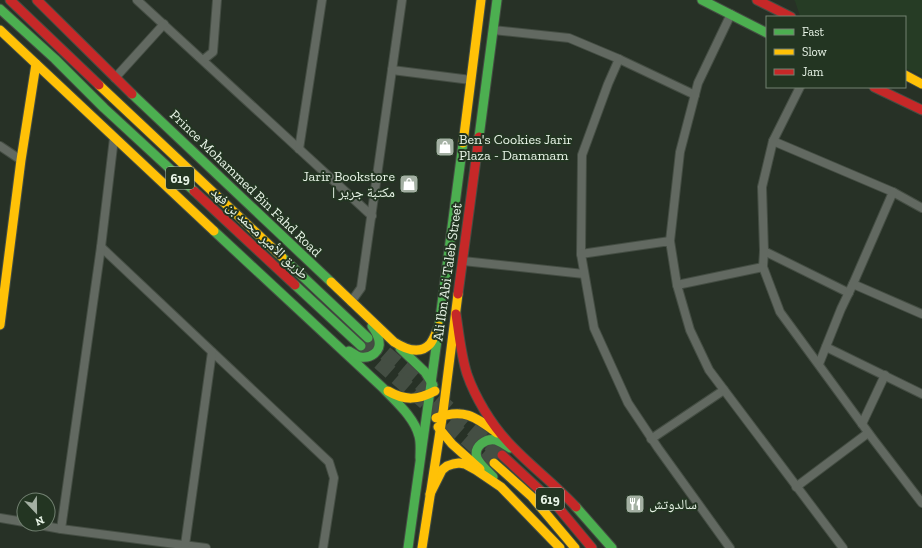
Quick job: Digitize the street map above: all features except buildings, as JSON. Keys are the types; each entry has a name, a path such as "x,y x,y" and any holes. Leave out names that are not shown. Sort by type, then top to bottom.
{"main road":[{"name":"طريق الأمير محمد بن فهد","path":"10,0 368,338"},
{"name":"Prince Mohammed Bin Fahd Road","path":"37,0 115,78 394,342 409,350 421,350 432,342 439,326"},
{"name":"Ali Ibn Abi Taleb Street","path":"408,548 420,458 431,395 431,380 481,0"},
{"name":"Ali Ibn Abi Taleb Street","path":"422,548 448,376 497,0"},
{"path":"702,0 766,33"},
{"path":"757,0 789,16"},
{"name":"طريق الأمير محمد بن فهد","path":"0,9 55,59 104,108 361,346"},
{"path":"0,30 383,388 414,422 419,436 420,458"},
{"path":"0,325 21,160 36,64"},
{"path":"906,76 922,84"},
{"path":"876,88 922,110"},
{"path":"456,314 460,344 467,374 479,402 507,441"},
{"path":"331,340 359,357 369,357 374,354 378,350 379,339 366,317"},
{"path":"394,342 425,372 431,380"},
{"path":"383,388 393,394 408,398 416,398 431,395 444,383 448,376"},
{"path":"431,395 439,398 442,414"},
{"path":"431,395 429,409 440,431 452,445 501,487"},
{"path":"424,433 427,426 442,414 459,413 475,416 507,441 571,502 612,548"},
{"path":"519,452 491,439 482,443 478,447 477,458 501,487 560,548"},
{"name":"619","path":"502,455 557,506 592,548"},
{"path":"430,494 442,470 447,466 459,463 465,464 476,470 501,487"},
{"name":"619","path":"494,463 532,497 575,548"}],"street":[{"path":"137,0 372,216"},
{"path":"203,60 213,52 217,0"},
{"path":"299,149 322,0"},
{"path":"351,302 361,288 402,0"},
{"path":"731,14 698,84 680,152 670,241 677,285 690,330 708,370 843,548"},
{"path":"115,78 164,24"},
{"path":"493,30 569,38 619,59 695,95"},
{"path":"619,59 608,84 582,155 581,254 594,328 628,403 725,546"},
{"path":"392,70 471,80"},
{"path":"800,88 773,141 762,187 763,267 780,312 868,433 922,503"},
{"path":"61,529 101,247 114,138"},
{"path":"773,141 893,192 922,208"},
{"path":"0,146 21,160"},
{"path":"818,364 893,192"},
{"path":"581,254 670,241"},
{"path":"101,247 329,462 334,478 323,548"},
{"path":"764,251 849,293"},
{"path":"462,261 584,274"},
{"path":"677,285 763,267"},
{"path":"853,284 922,314"},
{"path":"826,347 922,394"},
{"path":"185,545 212,352"},
{"path":"862,424 885,376"},
{"path":"651,439 724,390"},
{"path":"796,487 868,433"},
{"path":"0,518 16,521"},
{"path":"56,528 172,546 185,545 206,548"}],"shaded area":[{"path":"794,0 922,0 922,76 906,68 906,16 800,16"}],"tunnel":[{"path":"368,338 502,455"},
{"path":"362,347 494,463"}],"traffic: fast":[{"path":"479,137 497,0"},
{"path":"702,0 766,32"},
{"path":"0,9 194,191"},
{"path":"132,94 331,282"},
{"path":"408,548 463,143"},
{"path":"214,231 399,404 417,429 420,441 420,458"},
{"path":"282,257 368,338"},
{"path":"295,285 361,346"},
{"path":"349,351 359,357 368,357 377,351 379,341 372,326"},
{"path":"400,348 425,372 433,385"},
{"path":"493,477 478,461 476,454 477,450 481,444 488,440 496,440 510,448"},
{"path":"576,507 612,548"}],"traffic: slow":[{"path":"463,143 481,0"},
{"path":"0,30 214,231"},
{"path":"0,325 21,160 36,64"},
{"path":"906,76 922,84"},
{"path":"99,85 282,257"},
{"path":"331,282 394,342 403,347 412,350 426,347 434,338 439,326"},
{"path":"422,548 443,412 458,294"},
{"path":"388,391 406,398 417,398 435,391"},
{"path":"436,418 454,414 468,415 482,422 497,433"},
{"path":"438,427 452,444 480,469"},
{"path":"494,463 532,497 575,548"},
{"path":"430,494 442,470 453,464 465,464 501,487 560,548"}],"traffic: jam":[{"path":"10,0 99,85"},
{"path":"37,0 132,94"},
{"path":"757,0 789,16"},
{"path":"876,88 922,110"},
{"path":"458,294 479,137"},
{"path":"194,191 295,285"},
{"path":"456,314 467,374 474,392 484,410 508,442 576,507"},
{"path":"502,455 557,506 592,548"}],"place":[{"name":"Ben's Cookies Jarir Plaza - Damamam","path":"445,147"},
{"name":"Jarir Bookstore | مكتبة جرير","path":"409,184"},
{"name":"سالدوتش","path":"635,504"}]}
